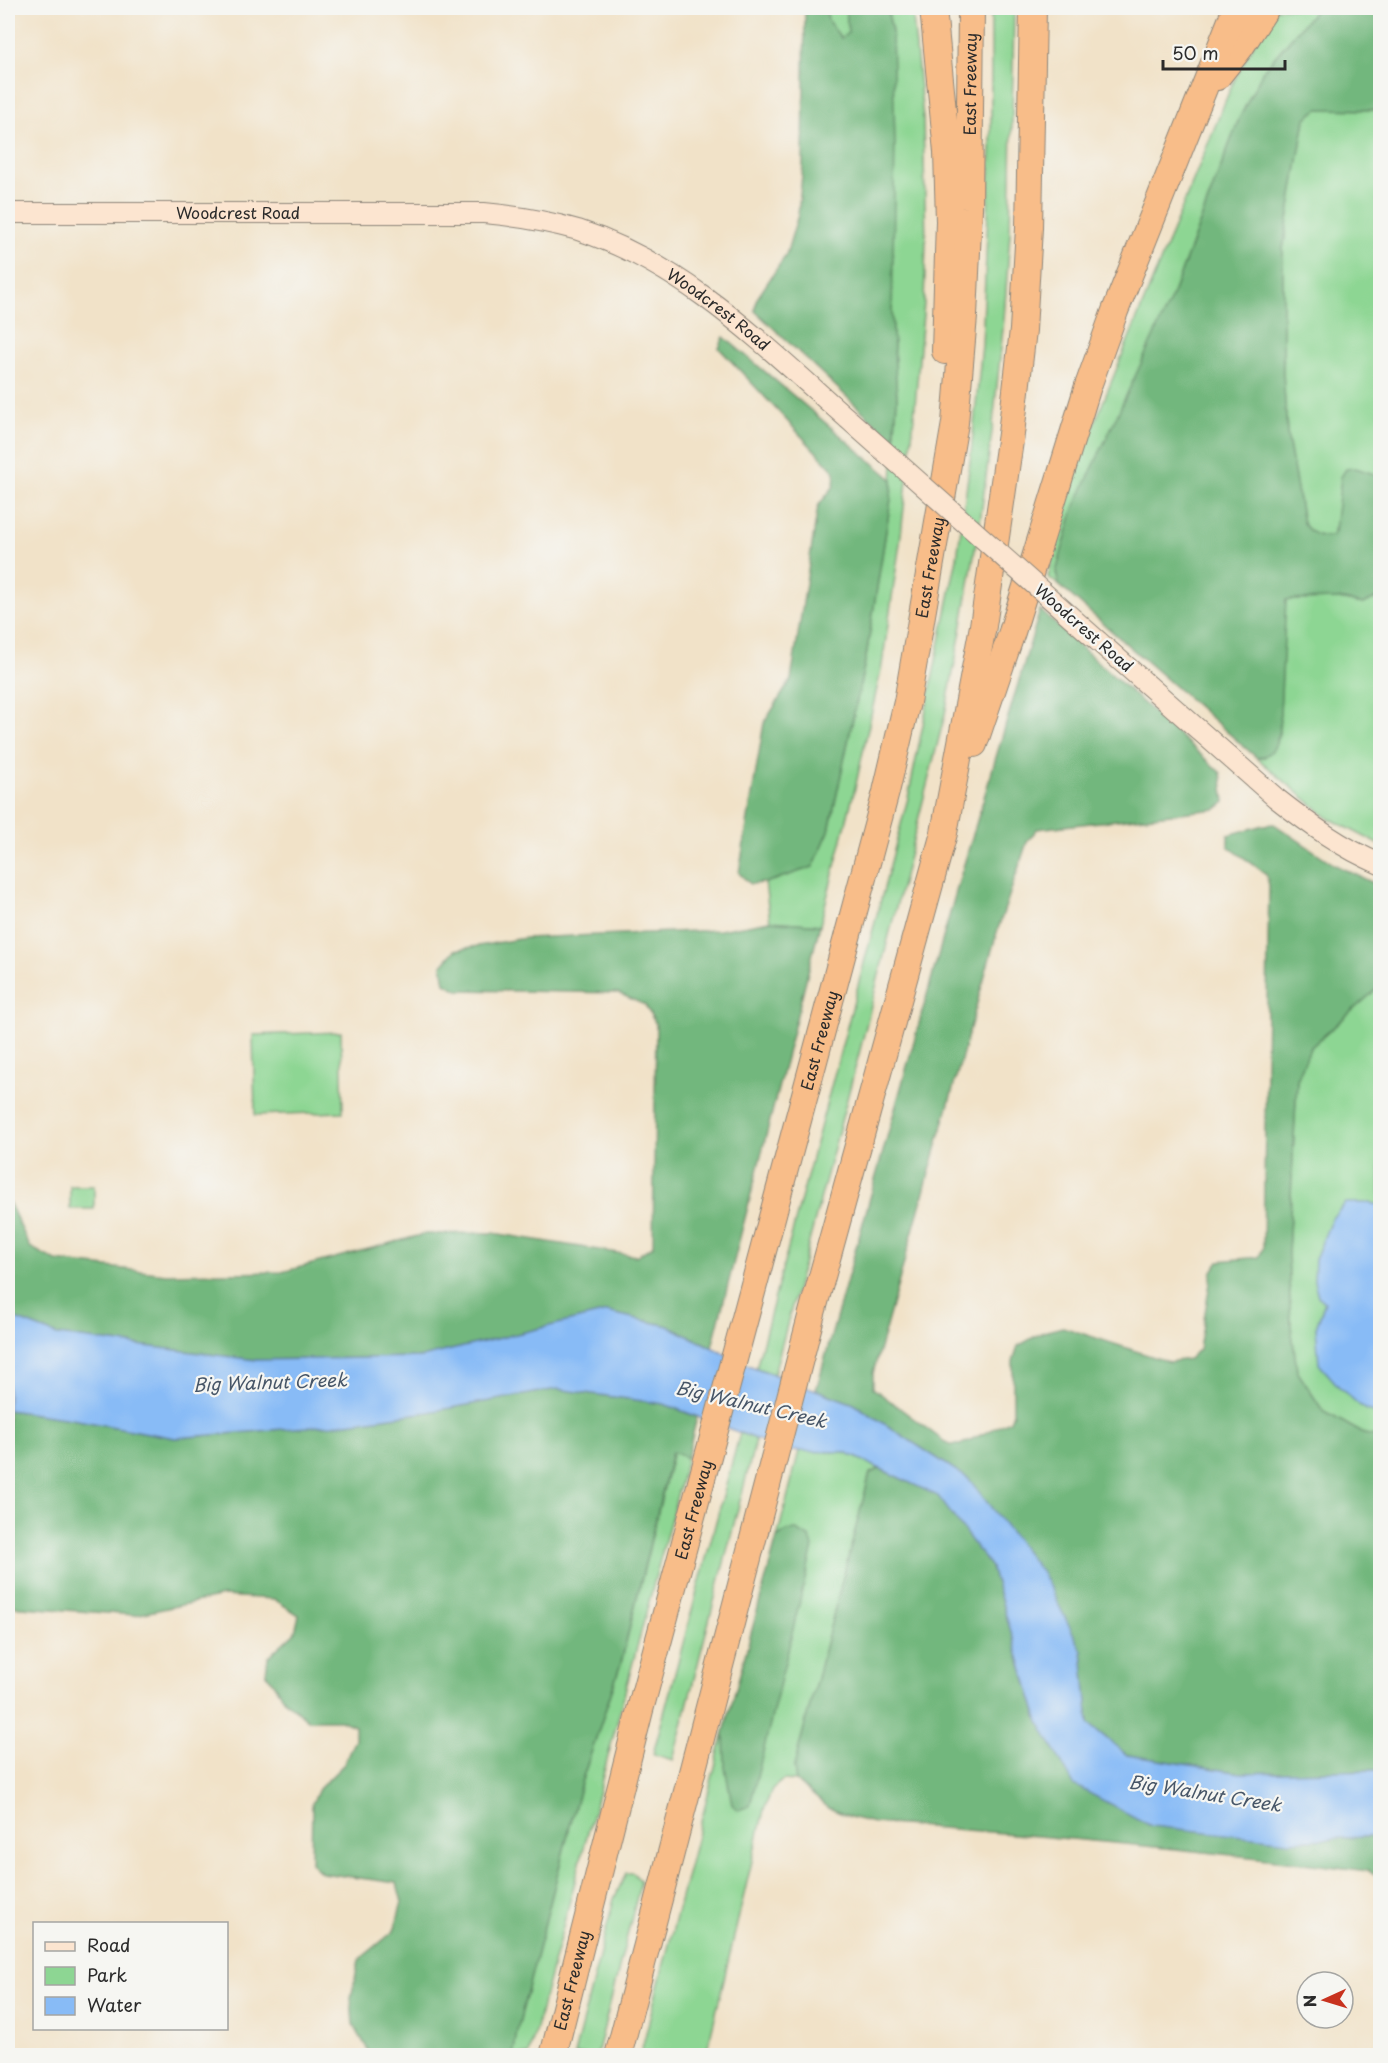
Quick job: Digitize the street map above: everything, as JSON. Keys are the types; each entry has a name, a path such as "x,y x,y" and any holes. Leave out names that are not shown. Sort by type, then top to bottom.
{"highway":[{"path":"923,609 942,426 949,221 947,152 933,8"},
{"name":"East Freeway","path":"553,2055 620,1790 886,792 907,702 955,423 964,316 969,207 971,8"},
{"path":"944,833 983,626 1011,434 1020,353 1029,216 1033,8"},
{"path":"618,2055 812,1313 944,833 1012,632 1088,386 1115,311 1236,8"},
{"path":"1199,99 1240,48 1266,8"}],"street":[{"name":"Woodcrest Road","path":"8,213 484,213 545,221 610,242 652,262 693,286 732,317 1270,792 1331,838 1380,864"}],"green space":[{"path":"805,8 826,8 828,21 841,38 848,33 846,8 887,8 892,32 895,142 892,315 897,399 894,441 755,311 756,300 786,255 798,215 803,165"},
{"path":"826,8 846,8 848,33 841,38 828,21"},
{"path":"887,8 912,8 923,118 926,242 924,303 900,543 882,665 856,784 820,925 770,921 765,883 813,867 829,831 866,657 891,499 897,399 892,315 892,32"},
{"path":"991,8 1014,8 1010,233 1004,319 981,515 945,714 860,1050 774,1374 756,1368 908,798 957,558 982,345 991,146"},
{"path":"1277,8 1317,8 1263,71 1239,119 1171,299 1056,572 1059,585 1048,577 1078,464 1231,87 1257,38"},
{"path":"1317,8 1380,8 1380,110 1318,109 1305,119 1283,249 1283,373 1287,433 1303,523 1316,534 1332,536 1335,531 1341,477 1346,469 1355,468 1380,476 1380,510 1378,513 1380,520 1380,597 1363,604 1339,599 1286,600 1279,733 1272,750 1257,758 1059,585 1056,572 1074,508 1171,299 1239,119 1263,71"},
{"path":"1318,109 1380,110 1380,476 1355,468 1332,536 1319,536 1303,523 1287,433 1283,373 1283,249 1305,119"},
{"path":"724,337 892,479 891,499 866,657 829,831 813,867 765,883 750,884 739,873 764,723 791,680 818,506 834,486 835,472 719,348"},
{"path":"1380,597 1380,845 1327,817 1257,758 1265,757 1279,733 1285,600 1339,599 1363,604"},
{"path":"1040,610 1221,773 1225,802 1216,809 1037,829 1027,842 997,932 873,1373 873,1388 949,1445 960,1445 1010,1421 1013,1413 1013,1361 1018,1346 1043,1332 1063,1327 1169,1362 1189,1359 1199,1349 1212,1271 1219,1261 1259,1257 1263,1248 1269,885 1266,874 1228,846 1228,835 1274,824 1335,865 1380,886 1380,986 1310,1048 1297,1080 1288,1253 1291,1326 1297,1371 1323,1411 1364,1434 1380,1437 1380,1770 1241,1773 1127,1755 1089,1724 1082,1651 969,1479 854,1404 816,1390 959,881"},
{"path":"770,921 820,925 712,1347 668,1326 607,1312 422,1357 256,1360 57,1335 8,1316 8,1200 30,1247 56,1261 166,1274 282,1272 425,1234 493,1233 636,1256 653,1246 656,1024 645,1005 618,993 458,990 445,983 442,965 455,950 525,938 720,930"},
{"path":"1380,986 1380,1205 1370,1203 1315,1259 1315,1282 1318,1293 1325,1302 1316,1328 1340,1388 1364,1408 1380,1414 1380,1437 1364,1434 1323,1411 1297,1371 1291,1326 1288,1253 1297,1080 1310,1048"},
{"path":"341,1032 343,1112 255,1115 253,1035"},
{"path":"70,1186 94,1186 94,1209 70,1209"},
{"path":"557,1389 664,1404 697,1417 687,1458 672,1452 621,1663 581,1783 517,2031 513,2055 371,2055 353,2024 351,1998 359,1960 394,1931 402,1902 397,1883 322,1873 311,1863 312,1804 319,1789 344,1764 355,1739 355,1726 340,1720 308,1720 285,1701 266,1673 268,1657 295,1632 299,1615 274,1599 223,1596 135,1615 8,1606 8,1410 175,1438 332,1425 428,1412"},
{"path":"740,1433 756,1439 673,1760 653,1754"},
{"path":"673,1451 687,1458 529,2055 513,2056 517,2031 581,1783 621,1663"},
{"path":"799,1451 845,1452 880,1469 870,1473 794,1767 796,1781 783,1780 772,1789 764,1810 706,2055 640,2056 724,1732 725,1767 787,1531 777,1538"},
{"path":"880,1469 939,1496 991,1567 1039,1722 1289,1841 1380,1836 1380,1878 1368,1871 1244,1856 874,1823 850,1817 829,1808 796,1781 794,1767 870,1473"},
{"path":"797,1530 810,1538 813,1547 750,1806 738,1810 732,1804 725,1767 724,1732 777,1538 787,1531"},
{"path":"626,1873 633,1873 641,1881 597,2055 574,2055 614,1899"}],"water":[{"path":"1346,1203 1380,1205 1380,1414 1364,1409 1340,1388 1319,1364 1316,1328 1325,1302 1318,1296 1314,1281 1315,1259 1332,1218"},
{"name":"Big Walnut Creek","path":"607,1312 668,1326 748,1365 854,1404 969,1479 1043,1574 1082,1651 1089,1724 1127,1755 1241,1773 1380,1770 1380,1836 1289,1841 1151,1826 1074,1785 1039,1722 991,1567 938,1496 845,1452 788,1451 664,1404 557,1389 428,1412 332,1425 175,1438 8,1410 8,1316 57,1335 256,1360 422,1357"}]}
